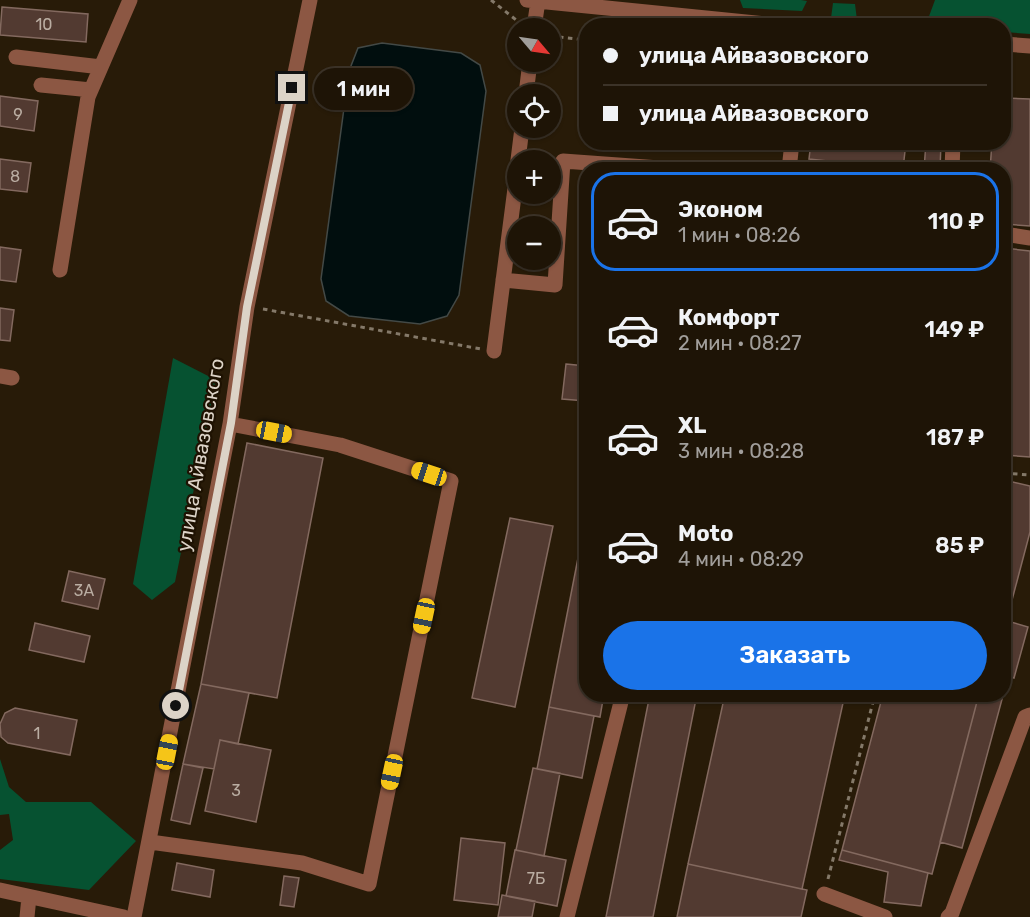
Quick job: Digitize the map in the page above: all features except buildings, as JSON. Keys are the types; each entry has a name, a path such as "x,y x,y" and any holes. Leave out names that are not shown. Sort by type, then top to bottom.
{"street":[{"path":"60,270 91,90 130,0"},
{"name":"улица Айвазовского","path":"134,917 231,423 247,307 310,0"},
{"path":"533,18 532,1 673,8 736,18"},
{"path":"1011,45 1030,46"},
{"path":"16,57 101,67"},
{"path":"41,85 91,90"},
{"path":"503,280 555,285 563,161 579,162"},
{"path":"494,351 513,204"},
{"path":"1011,235 1030,238"},
{"path":"150,842 302,863 369,884 452,481 340,445 231,423"},
{"path":"567,917 620,702"},
{"path":"951,915 1025,717 1030,715"},
{"path":"0,890 124,917"},
{"path":"824,894 885,917"},
{"path":"27,917 29,897"}],"path":[{"path":"491,0 514,18"},
{"path":"561,37 579,39"},
{"path":"247,307 494,351"},
{"path":"1011,474 1030,475"},
{"path":"824,894 873,702"}],"green space":[{"path":"740,0 807,1 802,11 743,8"},
{"path":"935,0 1030,0 1030,34 1011,33 1011,18 928,18"},
{"path":"833,3 855,4 857,18 831,18"},
{"path":"173,358 216,380 175,582 152,600 133,584"},
{"path":"0,759 9,787 26,802 91,802 136,841 89,890 0,879 0,850 13,840 9,814 0,815"}],"shaded area":[{"path":"382,43 461,53 480,65 486,91 459,295 447,316 420,324 349,316 326,301 321,279 349,71 358,48"}],"route":[{"path":"176,706 231,423 238,359 247,307 292,88"}]}
